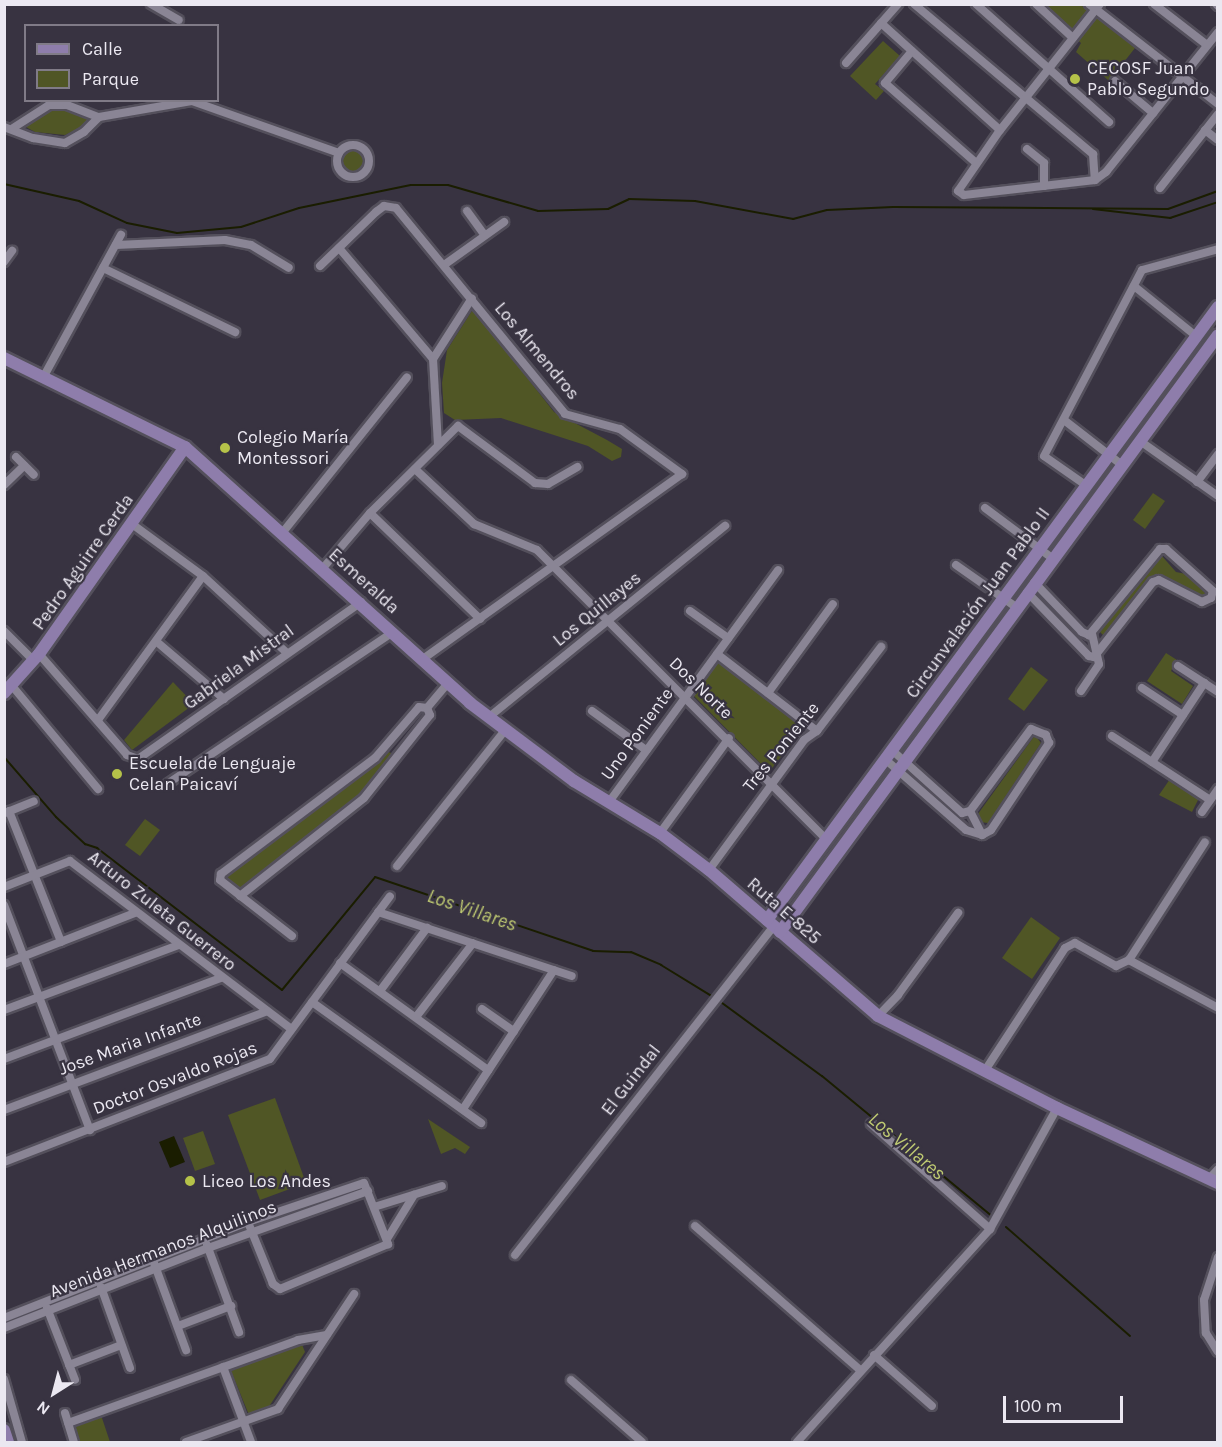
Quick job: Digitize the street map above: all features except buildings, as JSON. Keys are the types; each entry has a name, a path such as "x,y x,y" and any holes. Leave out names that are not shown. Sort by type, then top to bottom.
{"street":[{"path":"151,4 178,20"},
{"path":"846,63 898,4"},
{"path":"914,4 1024,100 1093,154 1095,180"},
{"path":"976,4 1108,122"},
{"path":"1036,4 1073,38"},
{"path":"1154,4 1207,45"},
{"path":"1218,32 1182,76 1106,172 1095,180 964,195 958,191 1000,130 1073,38 1095,6 1182,76 1218,104"},
{"path":"881,23 1000,130"},
{"path":"912,51 885,83 976,163"},
{"path":"1115,81 1153,113"},
{"path":"9,127 49,105 67,105 99,117 186,102"},
{"path":"195,102 339,153"},
{"path":"1160,188 1218,114"},
{"path":"9,127 33,138 65,143 84,132 99,117"},
{"path":"1205,130 1218,140"},
{"path":"1027,149 1044,163 1044,186"},
{"name":"Los Almendros","path":"339,248 384,206 396,208 565,414 620,429 682,474 549,565"},
{"path":"466,212 484,234"},
{"path":"444,265 484,234 504,222"},
{"path":"44,376 121,235"},
{"path":"116,245 232,241 250,245 290,268"},
{"path":"320,266 339,248 433,359"},
{"path":"1088,486 1044,456 1142,270 1218,249"},
{"path":"4,262 12,251"},
{"path":"103,268 235,332"},
{"path":"1134,286 1196,336"},
{"path":"438,445 433,359 472,298"},
{"name":"Circunvalación Juan Pablo II","path":"774,926 826,839 1218,307"},
{"name":"Circunvalación Juan Pablo II","path":"774,926 901,765 1140,441 1214,349 1218,335"},
{"name":"Esmeralda","path":"6,361 44,376 185,447 283,532 448,683 505,730 688,853"},
{"path":"283,532 408,377"},
{"path":"1064,420 1122,465"},
{"path":"323,568 370,513 438,445 461,426 535,483 548,484 577,467"},
{"path":"1140,441 1218,496"},
{"name":"Pedro Aguirre Cerda","path":"9,690 36,658 185,447"},
{"path":"1197,482 1218,454"},
{"path":"16,458 34,475"},
{"path":"4,485 24,466"},
{"name":"Dos Norte","path":"415,469 474,524 534,547 549,565 729,738 826,839"},
{"path":"985,508 1052,558"},
{"path":"370,513 480,619"},
{"path":"132,524 203,576 286,652"},
{"name":"Los Quillayes","path":"489,717 725,526"},
{"path":"1031,587 1089,656 1099,654 1153,582 1159,580 1202,602 1211,598 1213,591 1166,549 1160,549 1092,633"},
{"path":"423,659 480,619 549,565"},
{"path":"956,566 1016,607"},
{"name":"Uno Poniente","path":"609,802 778,570"},
{"path":"4,631 36,658 98,720 203,576"},
{"path":"1031,587 1082,632 1092,633"},
{"name":"Gabriela Mistral","path":"98,720 126,754 138,759 286,652 361,602"},
{"path":"768,693 833,604"},
{"path":"690,611 728,638"},
{"path":"167,783 393,632"},
{"path":"1081,691 1099,664 1099,654 1092,633"},
{"path":"157,642 224,699"},
{"name":"Tres Poniente","path":"709,870 804,740 817,731 881,646"},
{"path":"717,654 817,731"},
{"path":"1178,666 1218,692"},
{"path":"427,708 448,683"},
{"path":"1152,762 1204,683"},
{"path":"1142,688 1183,715"},
{"path":"9,690 98,789"},
{"path":"292,936 220,880 221,874 388,746 419,707 427,708"},
{"path":"240,896 363,798 430,715 427,708"},
{"path":"592,711 646,750"},
{"path":"889,755 962,813 970,811 1031,729 1038,729 1047,735 1049,743 991,830 982,835 966,830 901,765"},
{"path":"397,867 505,730"},
{"path":"1112,736 1210,800"},
{"path":"660,833 729,738"},
{"path":"388,746 399,754"},
{"path":"1202,812 1218,789"},
{"path":"34,801 7,812 35,874 61,942"},
{"path":"970,811 982,835"},
{"path":"984,1072 1065,948 1075,943 1116,966 1129,960 1205,842"},
{"name":"Ruta E-825","path":"688,853 878,1016"},
{"name":"Arturo Zuleta Guerrero","path":"4,887 70,861 135,913 291,1029"},
{"name":"Doctor Osvaldo Rojas","path":"4,1162 265,1062 390,896"},
{"path":"5,908 90,1130"},
{"path":"378,912 572,976"},
{"path":"4,964 135,913"},
{"path":"958,913 898,995 878,1016 1057,1108 1215,1177"},
{"name":"El Guindal","path":"515,1255 718,993 774,926"},
{"path":"380,991 427,928"},
{"path":"416,1017 473,943"},
{"path":"4,1010 179,945"},
{"path":"1129,960 1218,1008"},
{"path":"340,963 488,1070"},
{"path":"463,1109 554,970"},
{"path":"4,1059 222,978"},
{"path":"312,1002 481,1123"},
{"path":"482,1009 514,1031"},
{"name":"Jose Maria Infante","path":"4,1110 267,1011"},
{"path":"797,1443 990,1229 1057,1108"},
{"path":"871,1124 990,1229"},
{"path":"374,1207 442,1186"},
{"path":"366,1187 387,1239"},
{"name":"Avenida Hermanos Alquilinos","path":"4,1328 47,1307 207,1243 248,1222 366,1187"},
{"name":"Avenida Hermanos Alquilinos","path":"207,1243 252,1231 366,1187"},
{"path":"248,1222 273,1284 282,1289 386,1248 387,1239 414,1195"},
{"path":"695,1226 861,1371"},
{"path":"207,1243 239,1332"},
{"path":"1218,1257 1204,1300 1206,1333 1218,1352"},
{"path":"154,1264 186,1350"},
{"path":"101,1286 130,1368"},
{"path":"186,1443 278,1409 354,1294"},
{"path":"178,1326 231,1306"},
{"path":"47,1307 75,1380"},
{"name":"Avenida Hermanos Alquilinos","path":"4,1318 47,1307"},
{"path":"68,1423 298,1340 327,1335"},
{"path":"298,1340 317,1350"},
{"path":"69,1365 120,1345"},
{"path":"874,1355 932,1406"},
{"path":"223,1367 251,1443"},
{"path":"4,1379 22,1443"},
{"path":"571,1380 642,1443"},
{"path":"65,1413 74,1443"},
{"path":"4,1430 8,1443"}],"green space":[{"path":"1038,5 1081,5 1135,48 1109,81 1076,52 1081,43"},
{"path":"883,41 900,56 875,84 884,91 876,100 850,76"},
{"path":"51,109 70,109 89,118 82,127 65,135 35,132 24,126"},
{"path":"353,148 362,152 366,161 362,170 353,174 344,170 340,161 344,152"},
{"path":"473,309 554,412 622,449 621,457 612,461 588,446 501,418 455,420 444,413 442,383 447,350"},
{"path":"1153,493 1165,501 1145,529 1133,520"},
{"path":"1161,555 1176,572 1186,574 1208,596 1202,597 1159,576 1152,578 1104,636 1100,632"},
{"path":"1166,653 1177,660 1171,671 1193,686 1182,704 1147,681"},
{"path":"718,657 806,725 769,772 691,693"},
{"path":"1031,667 1048,680 1024,711 1008,699"},
{"path":"173,682 194,704 132,750 124,740"},
{"path":"1035,735 1041,743 988,823 980,822 975,818"},
{"path":"389,752 396,756 361,798 240,892 224,880 224,876"},
{"path":"1170,779 1199,798 1192,812 1159,795"},
{"path":"145,819 160,830 140,856 125,845"},
{"path":"1031,917 1060,938 1032,979 1002,958"},
{"path":"275,1098 306,1183 260,1200 228,1115"},
{"path":"428,1119 470,1147 465,1154 455,1148 441,1154"},
{"path":"203,1131 215,1164 195,1171 183,1138"},
{"path":"301,1342 305,1352 268,1408 249,1415 231,1371"},
{"path":"101,1415 110,1442 78,1442 73,1427"}],"shaded area":[{"path":"174,1136 185,1162 170,1168 159,1142"}],"waterway":[{"path":"4,184 79,201 127,223 177,233 241,227 299,208 411,185 448,185 538,211 608,209 629,199 695,201 793,219 827,210 893,207 1168,209 1218,191"},
{"path":"1093,209 1170,218 1218,202"},
{"name":"Los Villares","path":"4,757 56,817 85,844 97,848 282,990 375,877 593,951 631,952 661,965 713,997"},
{"name":"Los Villares","path":"718,1000 822,1076 992,1216"},
{"path":"1006,1227 1130,1336"}],"place":[{"name":"CECOSF Juan Pablo Segundo","path":"1075,79"},
{"name":"Colegio María Montessori","path":"225,448"},
{"name":"Escuela de Lenguaje Celan Paicaví","path":"117,774"},
{"name":"Liceo Los Andes","path":"190,1181"}]}
